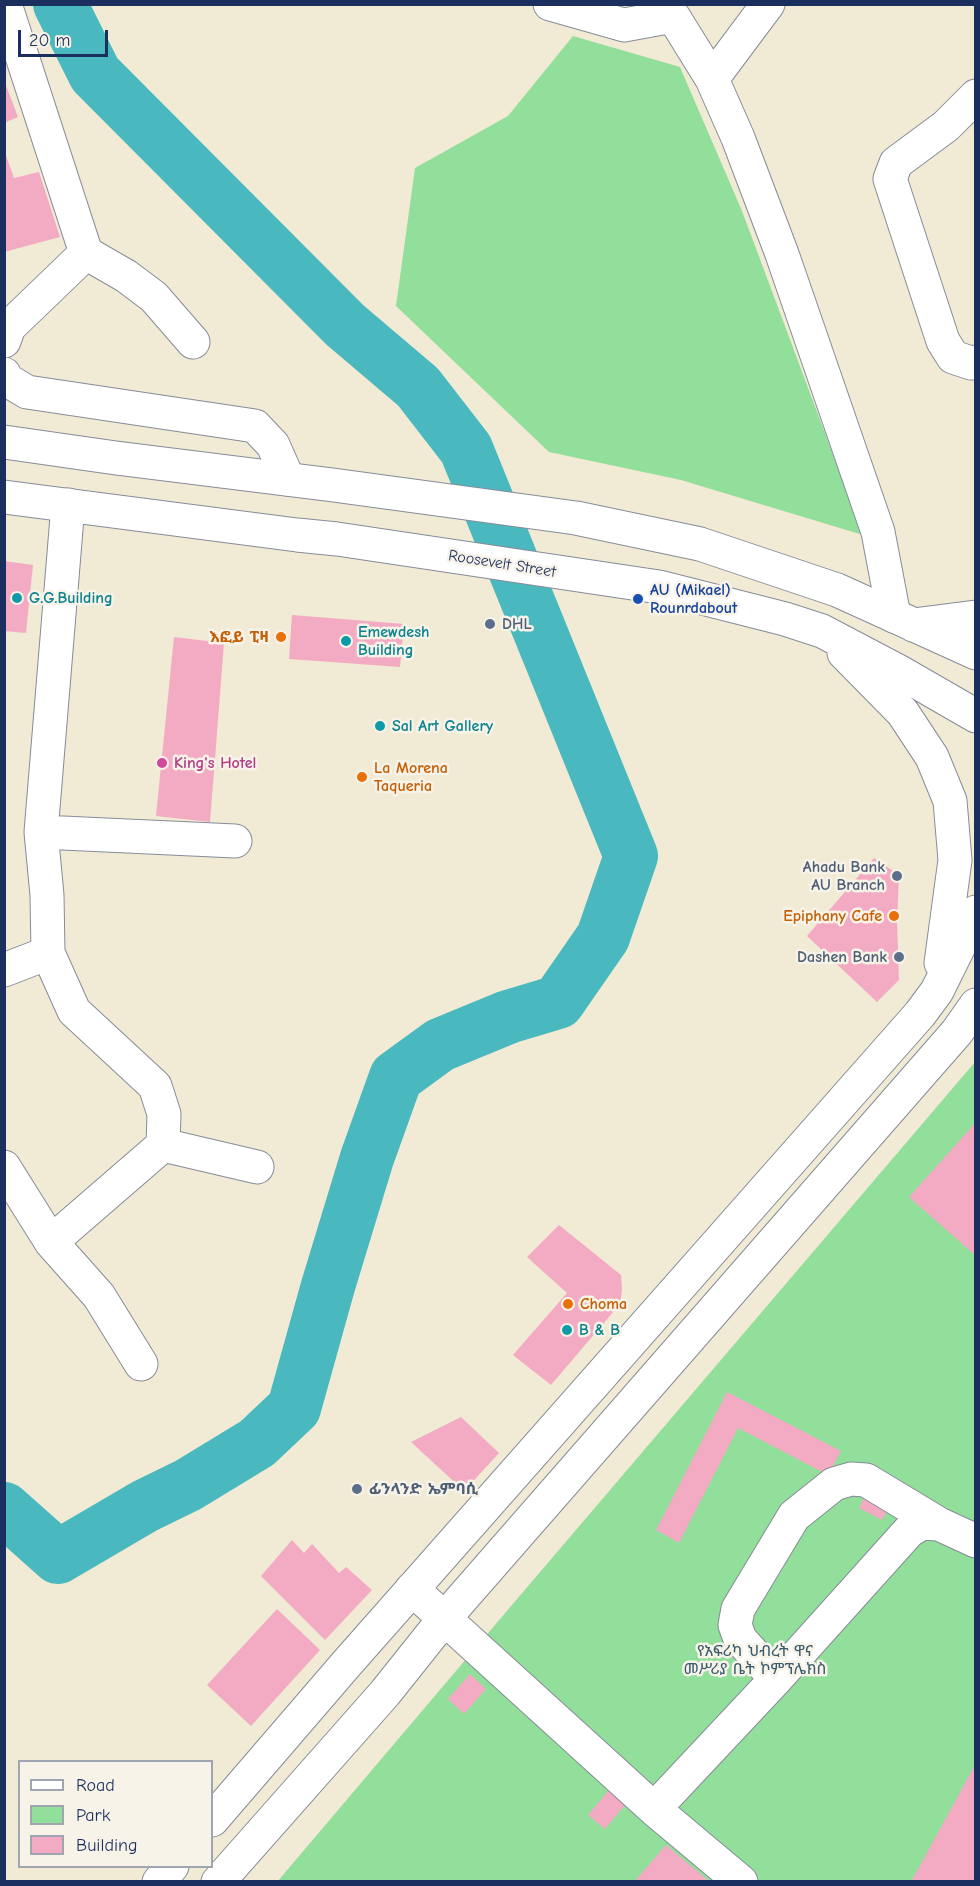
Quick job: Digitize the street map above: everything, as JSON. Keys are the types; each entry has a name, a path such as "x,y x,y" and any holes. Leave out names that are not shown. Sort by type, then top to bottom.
{"main road":[{"path":"5,4 86,253 126,276 154,297 193,342"},
{"path":"712,79 768,4"},
{"path":"553,5 624,25 669,10 712,79 738,138 782,254 878,532 904,620"},
{"path":"975,96 946,126 896,163 890,179 943,341 953,357 971,363 975,362"},
{"path":"4,341 9,327 86,253"},
{"path":"4,374 7,380 27,392 255,426 273,445 288,479"},
{"path":"4,442 576,518 699,544 837,590 975,653"},
{"name":"Roosevelt Street","path":"4,497 297,536 337,538 658,587 785,619 822,631 898,671 975,716"},
{"path":"51,1242 163,1145 164,1114 155,1086 74,1011 48,953 47,895 41,832 68,505"},
{"path":"904,620 975,617"},
{"path":"822,631 903,713 932,757 950,801 955,860 937,991"},
{"path":"41,832 235,841"},
{"path":"213,1819 412,1589 912,1023 937,991 975,912"},
{"path":"4,970 48,953"},
{"path":"218,1881 385,1693 444,1619 966,1024 975,1005"},
{"path":"163,1145 257,1167"},
{"path":"4,1167 51,1242 99,1296 141,1364"},
{"path":"776,1679 740,1639 735,1625 738,1610 794,1516 834,1484 851,1479 866,1480 939,1524 975,1541"},
{"path":"654,1809 776,1679 909,1531 922,1523 939,1524"},
{"path":"412,1589 654,1809 741,1881"},
{"path":"159,1881 170,1868"}],"green space":[{"path":"573,36 680,67 742,211 863,535 681,480 549,452 396,306 415,168 508,116"},
{"name":"የአፍሪካ ህብረት ዋና መሥሪያ ቤት ኮምፕሌክስ","path":"975,1062 975,1881 277,1882 506,1612"}],"building":[{"path":"4,80 18,117 4,123"},
{"path":"4,150 14,178 39,172 60,237 4,252"},
{"name":"G.G.Building","path":"4,561 33,565 26,633 4,631"},
{"name":"Emewdesh Building","path":"292,615 404,624 400,667 289,659"},
{"path":"174,637 224,643 210,822 156,816"},
{"path":"874,858 899,875 897,922 899,980 877,1002 807,936"},
{"path":"976,1122 976,1256 909,1197"},
{"name":"B & B","path":"559,1225 621,1275 622,1290 620,1304 551,1385 513,1355 567,1293 527,1257"},
{"path":"727,1392 841,1451 828,1475 738,1428 679,1543 656,1530"},
{"path":"461,1417 499,1453 464,1491 411,1442"},
{"path":"868,1489 892,1502 882,1520 859,1508"},
{"path":"292,1540 304,1553 312,1544 339,1573 346,1567 372,1590 325,1640 261,1576"},
{"path":"277,1609 320,1650 251,1726 207,1685"},
{"path":"470,1674 486,1689 464,1714 448,1699"},
{"path":"976,1763 976,1882 911,1882"},
{"path":"609,1790 626,1804 605,1829 588,1815"},
{"path":"666,1845 710,1882 634,1882"}],"waterway":[{"path":"4,1509 58,1557 145,1506 188,1485 257,1443 294,1408 367,1158 396,1077 440,1045 508,1017 558,1002 603,937 631,856 466,449 418,387 345,325 95,74 60,4"}],"place":[{"name":"G.G.Building","path":"17,598"},
{"name":"AU (Mikael) Rounrdabout","path":"638,599"},
{"name":"DHL","path":"490,624"},
{"name":"እፎይ ፒዛ","path":"281,637"},
{"name":"Emewdesh Building","path":"346,641"},
{"name":"Sal Art Gallery","path":"380,726"},
{"name":"King's Hotel","path":"162,763"},
{"name":"La Morena Taqueria","path":"362,777"},
{"name":"Ahadu Bank AU Branch","path":"897,876"},
{"name":"Epiphany Cafe","path":"894,916"},
{"name":"Dashen Bank","path":"899,957"},
{"name":"Choma","path":"568,1304"},
{"name":"B & B","path":"567,1330"},
{"name":"ፊንላንድ ኤምባሲ","path":"357,1489"}]}
